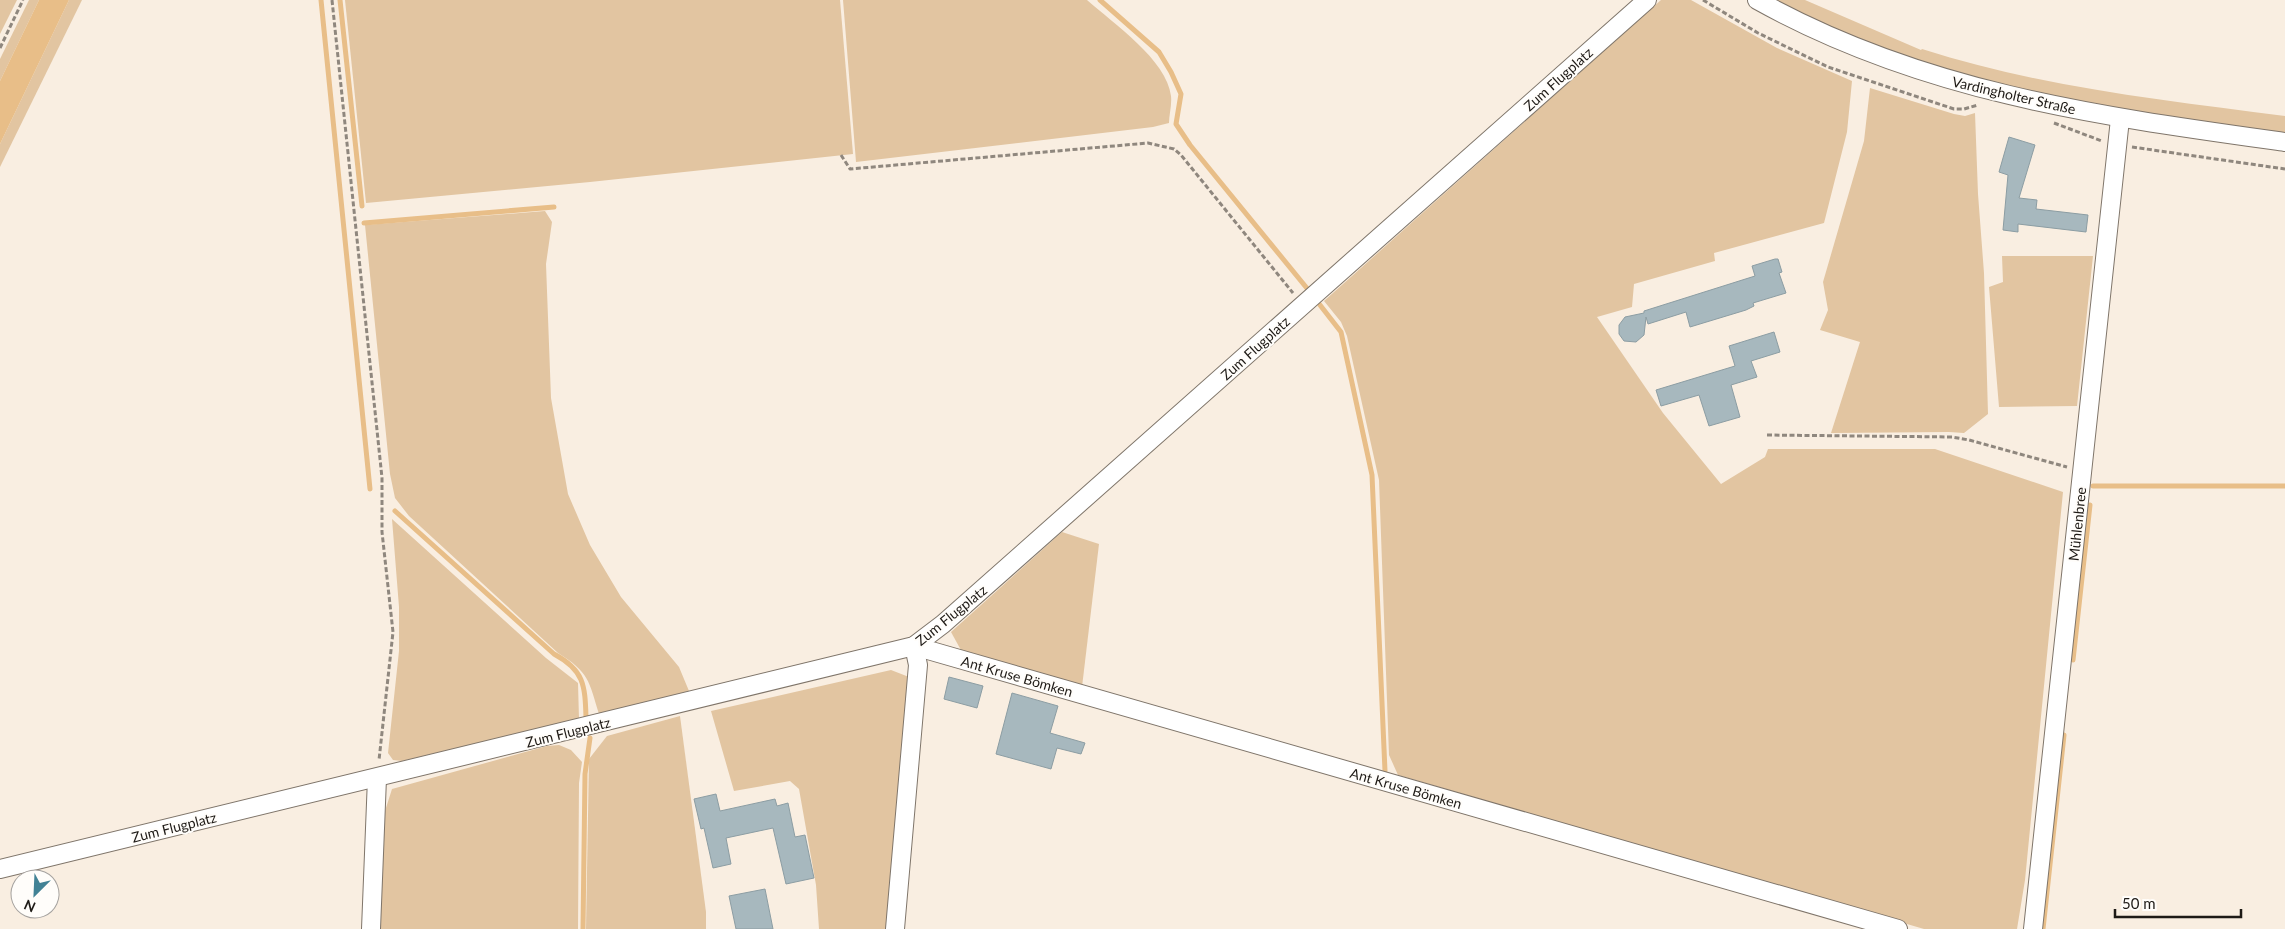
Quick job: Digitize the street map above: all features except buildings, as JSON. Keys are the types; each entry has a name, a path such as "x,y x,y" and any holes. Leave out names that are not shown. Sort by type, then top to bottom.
{"street":[{"name":"Zum Flugplatz","path":"0,869 914,646 943,624 1647,0"},
{"name":"Vardingholter Straße","path":"1757,0 1814,30 1903,66 1989,92 2120,119 2285,142"},
{"name":"Mühlenbree","path":"2033,929 2120,119"},
{"path":"895,929 918,665 914,646"},
{"name":"Ant Kruse Bömken","path":"914,646 1898,929"},
{"path":"371,929 377,778"}],"path":[{"path":"0,48 22,0"},
{"path":"332,0 382,478 382,532 393,632 377,778"},
{"path":"840,155 850,169 1148,143 1174,149 1182,155 1303,305"},
{"path":"1767,435 1952,437 2068,467 2083,469"}],"shaded area":[{"path":"0,0 17,0 0,34"},
{"path":"29,0 39,0 0,81 0,59"},
{"path":"39,0 69,0 0,144 0,81"},
{"path":"69,0 82,0 0,167 0,144"},
{"path":"345,0 840,0 853,154 590,182 366,203"},
{"path":"843,0 1087,0 1137,43 1160,69 1167,82 1171,96 1169,123 1153,127 856,162"},
{"path":"1661,0 1691,0 1777,48 1852,81 1847,132 1824,223 1714,253 1715,261 1634,284 1632,307 1597,317 1663,413 1721,484 1765,457 1768,449 1935,449 2063,492 2025,880 2017,929 1924,929 1398,775 1389,755 1379,480 1347,336 1341,322 1324,301"},
{"path":"1771,0 1805,0 1921,50 2011,73 2102,91 2285,116 2285,134 2195,122 2000,87 1860,42"},
{"path":"1870,88 1954,114 1965,116 1975,113 1978,194 1984,273 1988,414 1964,433 1831,433 1860,342 1820,330 1828,310 1823,282 1864,141"},
{"path":"545,211 552,222 546,264 551,398 568,494 590,545 621,597 679,667 689,691 599,714 590,685 582,672 558,653 409,516 395,498 390,474 365,225"},
{"path":"2002,256 2093,256 2077,406 1999,407 1989,287 2003,282"},
{"path":"392,519 546,658 578,683 579,719 402,761 393,760 388,753 399,651 399,607"},
{"path":"1062,532 1099,544 1082,687 962,652 951,632"},
{"path":"891,670 909,677 890,929 819,929 816,885 799,789 790,781 734,791 711,711"},
{"path":"680,716 706,912 706,929 586,929 589,759 607,736"},
{"path":"559,745 571,750 582,762 579,783 578,929 379,929 385,811 392,789 547,746"}],"waterway":[{"path":"321,0 370,489"},
{"path":"340,0 362,206"},
{"path":"1100,0 1159,52 1181,94 1176,124 1190,145 1310,292"},
{"path":"364,223 554,207"},
{"path":"1320,305 1341,332 1372,475 1385,771"},
{"path":"2093,486 2285,486"},
{"path":"2073,660 2090,505"},
{"path":"395,511 554,654 572,666 583,687 586,717"},
{"path":"2043,929 2064,735"},
{"path":"583,929 585,774 590,738"}]}
